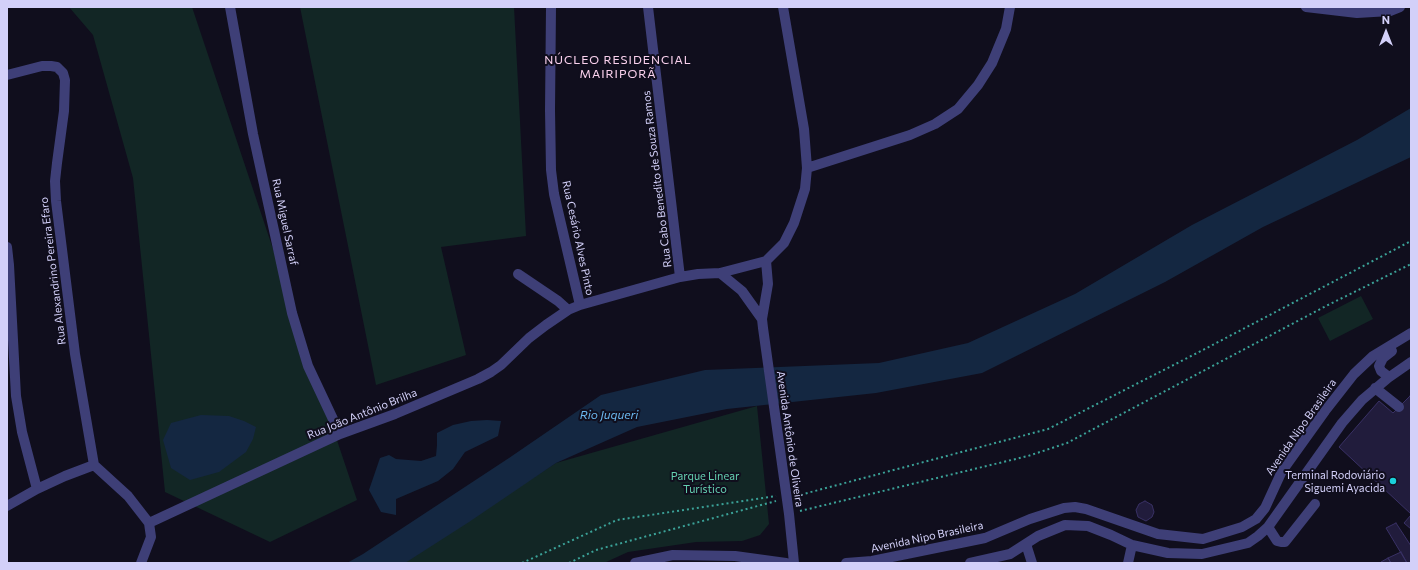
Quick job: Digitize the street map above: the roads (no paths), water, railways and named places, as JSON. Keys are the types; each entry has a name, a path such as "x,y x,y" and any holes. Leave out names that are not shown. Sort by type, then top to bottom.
{"street":[{"name":"Rua Miguel Sarraf","path":"230,7 253,134 292,313 308,366 340,434"},
{"name":"Rua Cesário Alves Pinto","path":"551,7 551,170 554,194 580,305"},
{"name":"Rua Cabo Benedito de Souza Ramos","path":"648,7 680,277"},
{"path":"766,261 784,242 794,223 805,189 807,168 804,129 783,7"},
{"path":"807,168 910,135 935,124 958,109 978,86 992,62 1006,29 1010,7"},
{"path":"1306,7 1357,13 1390,11 1400,7"},
{"name":"Rua Alexandrino Pereira Efaro","path":"7,75 42,66 51,66 57,67 63,73 65,80 64,111 56,169 56,201 75,354 94,465"},
{"path":"7,247 16,396 22,432 37,489"},
{"name":"Rua João Antônio Brilha","path":"149,523 340,434 395,414 478,379 491,372 528,338 568,310 580,305 680,277 720,273 766,261"},
{"name":"Avenida Antônio de Oliveira","path":"766,261 768,284 762,324 789,514 794,563"},
{"name":"Avenida Antônio de Oliveira","path":"720,273 742,291 762,324"},
{"path":"518,274 558,301 568,310"},
{"name":"Avenida Nipo Brasileira","path":"846,563 872,561 985,538 1037,517 1075,506 1158,534 1203,539 1242,527 1256,519 1265,508 1282,471 1325,411 1354,374 1373,356 1411,333"},
{"path":"1389,377 1380,371 1379,366 1383,358 1411,339"},
{"path":"970,563 1010,554 1038,536 1065,525 1088,526 1112,535 1132,545 1168,553 1202,554 1248,543 1268,527 1342,423 1362,400 1389,377 1411,362"},
{"path":"1375,388 1399,407"},
{"path":"7,506 37,489 94,465 128,496 149,523 151,537 141,563"},
{"path":"1268,527 1277,541 1285,542 1315,504"},
{"path":"1026,544 1032,563"},
{"path":"1128,563 1132,545"},
{"path":"635,563 673,555 735,556 786,563"}],"water":[{"name":"Rio Juqueri","path":"1411,108 1411,157 1263,227 1165,282 982,373 876,393 727,409 637,427 556,463 405,563 347,563 509,458 601,395 705,370 879,363 968,343 1075,294 1192,225 1357,140"},
{"path":"201,415 229,416 256,427 253,439 246,452 219,472 190,480 171,468 163,440 171,423"},
{"path":"471,421 501,421 498,436 465,452 453,469 438,481 396,499 396,515 381,512 369,490 380,458 389,455 396,459 421,461 436,456 437,433 453,425"}],"place":[{"name":"Terminal Rodoviário Siguemi Ayacida","path":"1393,481"}],"district":[{"name":"NÚCLEO RESIDENCIAL MAIRIPORÃ","path":"618,67"}],"park label":[{"name":"Parque Linear Turístico","path":"705,482"}]}
